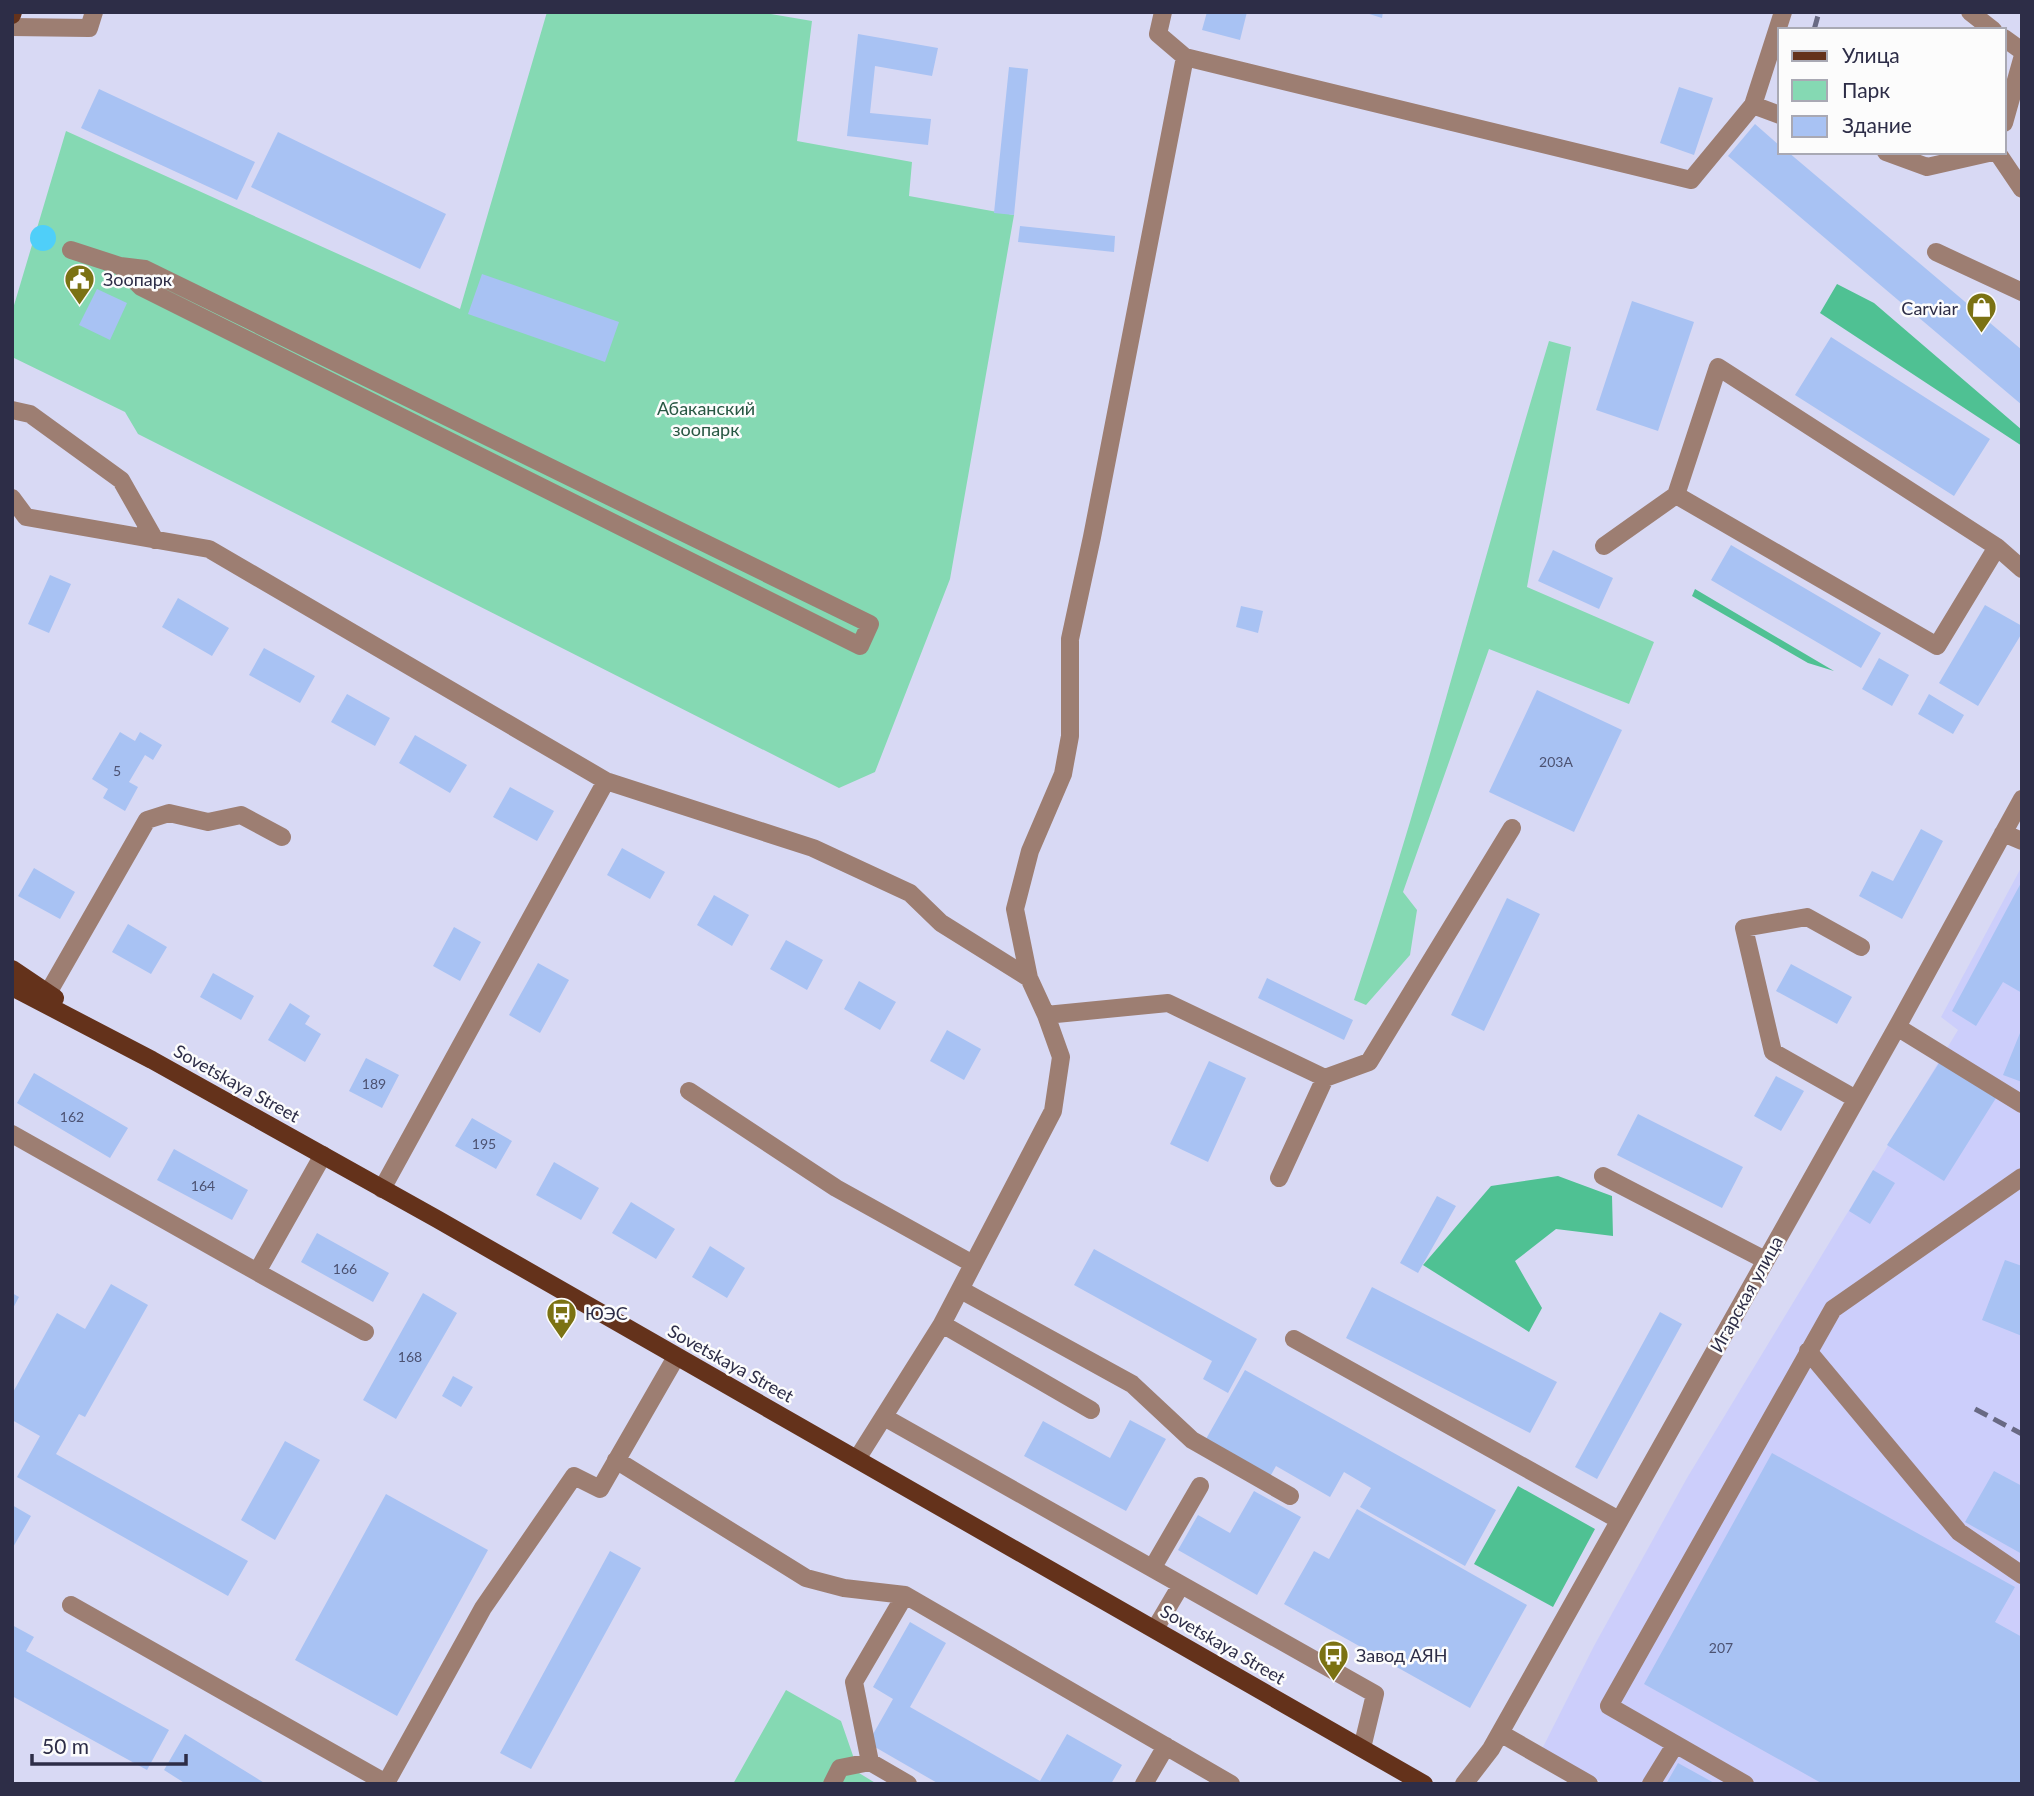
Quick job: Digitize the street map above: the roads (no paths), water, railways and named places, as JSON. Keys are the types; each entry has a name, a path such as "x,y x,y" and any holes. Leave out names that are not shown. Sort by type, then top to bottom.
{"main road":[{"path":"12,969 109,1037"},
{"name":"Sovetskaya Street","path":"12,987 109,1037 323,1155 1424,1784"}],"street":[{"path":"12,27 89,28 94,12"},
{"path":"1163,12 1157,34 1185,57 1691,180 1753,105 1783,12"},
{"path":"1970,12 1990,28"},
{"path":"2006,39 2022,51"},
{"path":"858,1459 942,1324 1053,1111 1061,1056 1029,978 1015,909 1030,851 1063,774 1070,736 1070,639 1185,57"},
{"path":"2006,115 2022,59"},
{"path":"1753,105 1778,114"},
{"path":"1891,154 1927,167 1986,154"},
{"path":"1996,154 2022,189"},
{"path":"71,250 120,267 145,269 870,624 860,646 141,287 120,267"},
{"path":"1936,252 2022,292"},
{"path":"1604,546 1676,495 1718,368 1997,547 2022,569"},
{"path":"12,410 30,414 121,480 155,540"},
{"path":"1676,495 1937,646 1997,547"},
{"path":"12,498 26,517 209,549 606,781 813,848 910,893 941,923 1029,978"},
{"path":"382,1189 606,781"},
{"name":"Игарская улица","path":"1464,1784 1491,1749 1897,1027 2022,799"},
{"path":"48,993 147,820 169,813 208,822 241,815 282,837"},
{"path":"1046,1015 1168,1003 1325,1077 1369,1062 1512,828"},
{"path":"2003,833 2022,841"},
{"path":"1856,1099 1773,1052 1744,928 1807,917 1861,947"},
{"path":"1897,1027 2022,1104"},
{"path":"1279,1178 1325,1077"},
{"path":"689,1091 836,1188 973,1265"},
{"path":"12,1134 365,1332"},
{"path":"257,1272 323,1155"},
{"path":"1602,1177 1765,1260"},
{"path":"1745,1784 1609,1706 1833,1309 2022,1177"},
{"path":"961,1290 1132,1384 1192,1440 1290,1496"},
{"path":"942,1324 1091,1410"},
{"path":"1294,1339 1619,1520"},
{"path":"1808,1351 1959,1532 2022,1575"},
{"path":"71,1605 386,1783 483,1608 574,1476 600,1489 676,1357"},
{"path":"884,1417 1375,1694 1362,1748"},
{"path":"617,1461 806,1578 844,1588 905,1595 1231,1784"},
{"path":"1153,1567 1199,1486"},
{"path":"1155,1629 1181,1585"},
{"path":"870,1762 854,1682 905,1595"},
{"path":"1500,1733 1589,1784"},
{"path":"1651,1784 1675,1745"},
{"path":"1144,1784 1166,1746"},
{"path":"832,1784 840,1768 870,1762 908,1784"}],"railway":[{"path":"1815,28 1819,12"},
{"path":"1975,1409 2022,1434"}],"place":[{"name":"Зоопарк","path":"80,306"},
{"name":"Carviar","path":"1981,335"},
{"name":"ЮЭС","path":"562,1340"},
{"name":"Завод АЯН","path":"1333,1682"}],"park label":[{"name":"Абаканский зоопарк","path":"706,418"}]}
